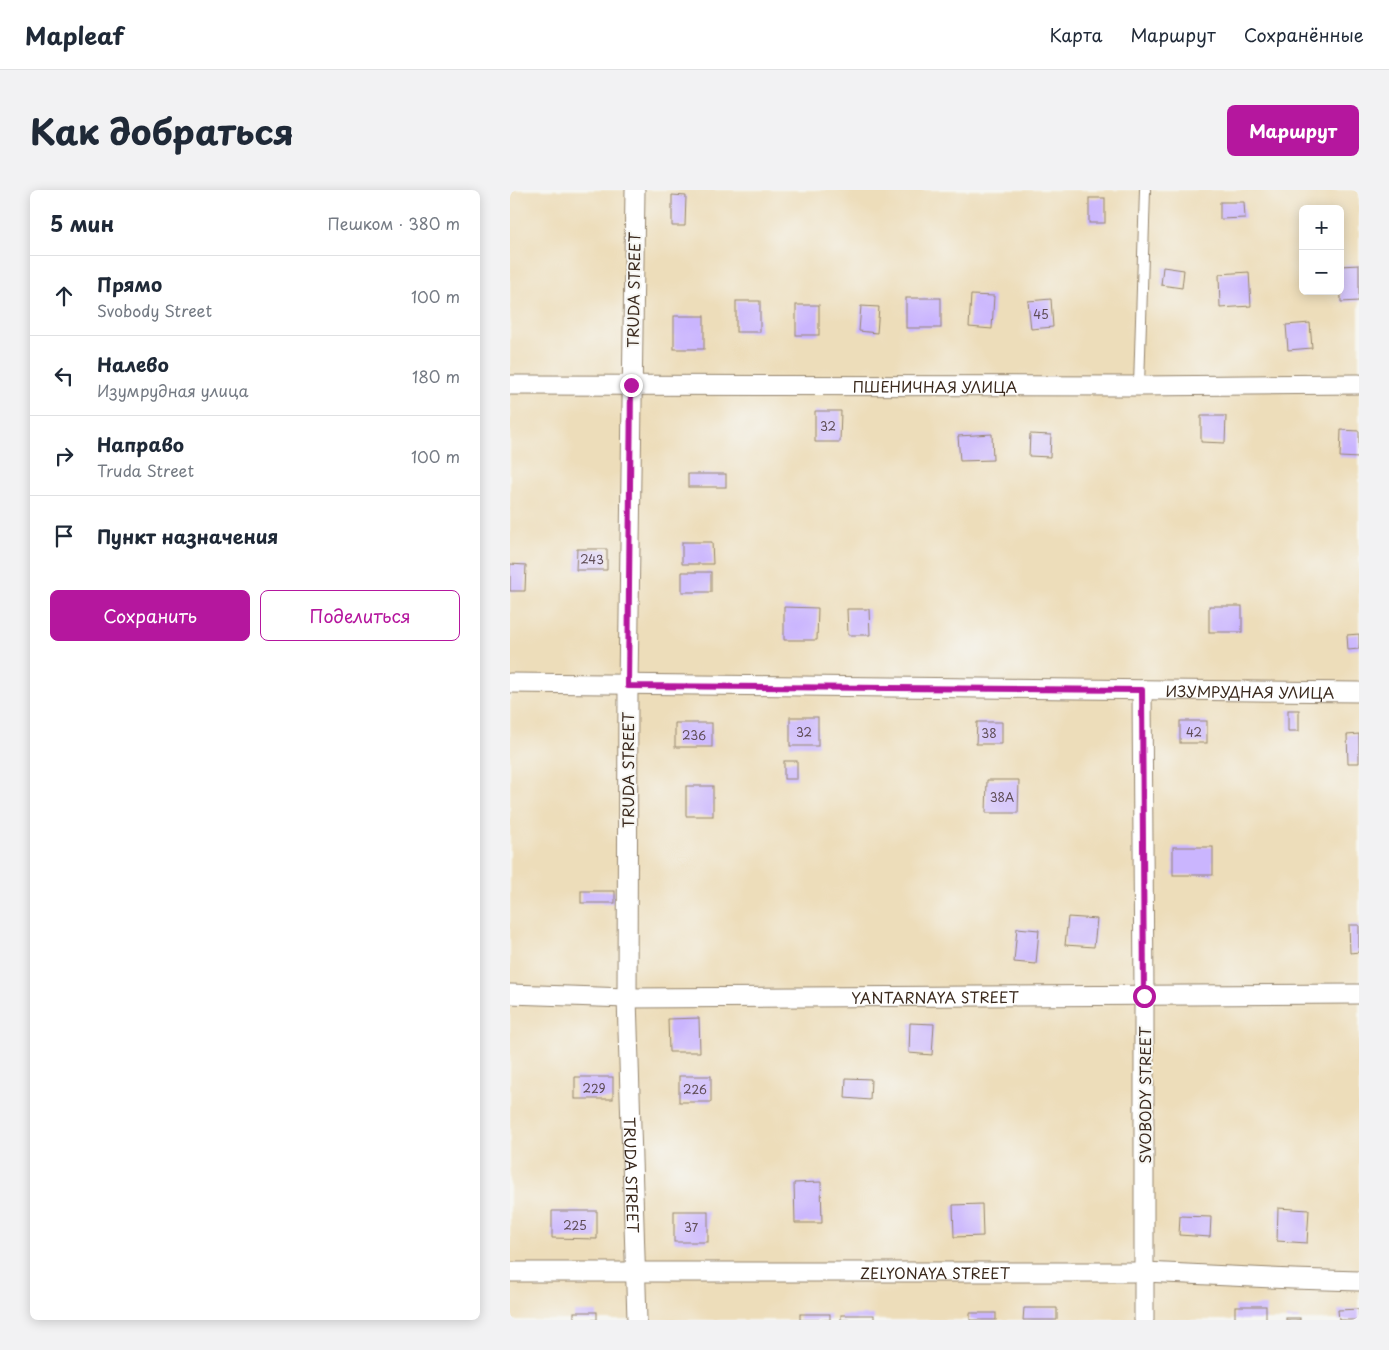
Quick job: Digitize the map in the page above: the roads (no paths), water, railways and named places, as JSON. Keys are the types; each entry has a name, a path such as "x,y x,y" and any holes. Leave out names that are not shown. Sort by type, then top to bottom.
{"street":[{"name":"TRUDA STREET","path":"635,190 628,686 627,998 637,1271 637,1320"},
{"name":"ПШЕНИЧНАЯ УЛИЦА","path":"510,385 1139,386 1359,384"},
{"name":"ИЗУМРУДНАЯ УЛИЦА","path":"510,683 628,686 1359,692"},
{"name":"SVOBODY STREET","path":"1142,690 1144,1320"},
{"name":"YANTARNAYA STREET","path":"510,994 627,998 1359,994"},
{"name":"ZELYONAYA STREET","path":"510,1272 1144,1272 1293,1280 1359,1281"}],"lane":[{"path":"1139,386 1145,190"}]}
